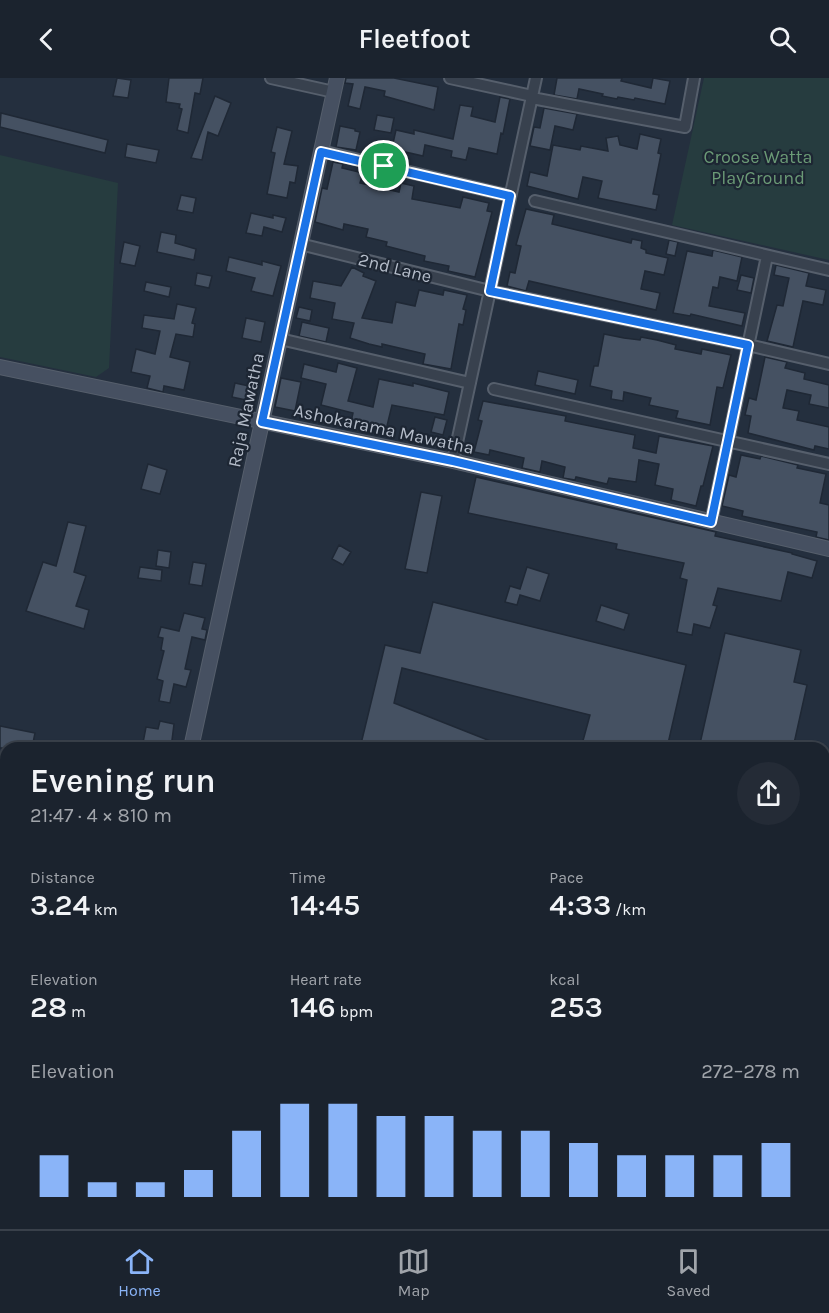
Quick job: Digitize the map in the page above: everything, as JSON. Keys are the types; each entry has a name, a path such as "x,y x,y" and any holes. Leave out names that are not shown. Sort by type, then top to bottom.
{"street":[{"path":"271,78 335,85"},
{"path":"450,78 532,97 685,127 694,78"},
{"path":"453,461 536,78"},
{"name":"Raja Mawatha","path":"192,742 335,85"},
{"path":"321,152 510,196"},
{"path":"535,201 829,270"},
{"name":"2nd Lane","path":"300,244 490,291 829,364"},
{"path":"711,522 767,256"},
{"path":"280,339 470,383"},
{"name":"Ashokarama Mawatha","path":"0,367 453,461 829,549"},
{"path":"494,389 829,464"}],"green space":[{"name":"Croose Watta PlayGround","path":"704,78 829,78 829,260 672,225"},
{"path":"0,155 118,183 109,368 96,377 0,357"}],"building":[{"path":"117,78 131,80 128,98 113,96"},
{"path":"169,78 203,78 200,94 195,93 188,133 177,130 182,109 179,108 180,104 166,102"},
{"path":"346,78 394,78 438,87 434,110 384,96 385,91 365,87 360,109 348,106 353,84 345,83"},
{"path":"557,78 622,78 621,81 651,88 653,78 670,81 665,104 635,98 634,100 618,97 617,99 579,89 577,99 554,95"},
{"path":"215,96 231,103 218,136 208,132 202,160 191,158"},
{"path":"500,97 510,99 497,154 469,148 466,160 451,157 452,151 425,145 423,156 391,152 396,130 414,134 414,130 453,139 460,105 473,107 471,116 495,122"},
{"path":"544,108 577,114 573,130 555,126 550,150 530,146 534,127 540,128"},
{"path":"1,113 108,140 105,153 0,127"},
{"path":"377,115 394,118 391,133 374,130"},
{"path":"340,126 360,132 356,150 336,147"},
{"path":"277,127 292,131 284,164 298,166 295,183 290,182 287,198 267,194 275,153 271,152"},
{"path":"640,134 661,139 658,153 661,154 653,194 659,195 656,210 598,198 602,181 583,177 578,199 527,186 530,172 547,176 553,145 580,150 581,146 608,151 606,138 618,136 620,145 637,149"},
{"path":"127,144 159,150 156,163 125,157"},
{"path":"333,162 343,164 342,168 363,173 360,183 399,192 401,183 414,186 412,199 460,208 463,197 489,203 487,211 492,212 475,277 448,271 449,266 424,261 425,256 386,246 387,242 366,237 368,229 344,224 343,230 315,222 322,188 327,189"},
{"path":"181,195 196,198 193,213 177,210"},
{"path":"526,209 554,215 552,224 631,243 632,239 642,241 641,248 646,250 646,253 668,258 664,275 645,271 641,289 660,293 656,310 529,281 526,291 507,286 510,272 515,273 521,246 516,245"},
{"path":"251,213 273,218 273,215 286,218 282,232 264,227 262,236 246,233"},
{"path":"161,232 176,235 175,243 196,249 194,260 157,252"},
{"path":"669,240 678,242 675,256 666,254"},
{"path":"124,242 140,246 135,266 120,263"},
{"path":"713,250 742,257 737,281 720,277 718,288 713,287 709,306 745,313 742,326 691,314 690,316 673,313 687,251 712,256"},
{"path":"229,257 262,265 262,261 281,266 273,296 251,291 255,278 226,271"},
{"path":"776,265 809,273 806,286 826,290 823,305 803,301 793,347 767,341 777,305 783,306 789,278 774,275"},
{"path":"352,267 364,273 363,276 376,281 362,318 392,323 396,302 415,306 419,290 443,295 444,290 467,295 463,309 466,310 463,325 459,324 451,369 423,364 425,354 382,344 382,347 350,338 354,323 332,319 335,303 310,298 313,281 341,286"},
{"path":"197,273 212,276 209,288 195,285"},
{"path":"741,275 754,278 751,293 737,290"},
{"path":"146,282 171,287 169,297 144,291"},
{"path":"177,304 196,308 192,323 195,324 193,337 176,334 170,357 190,362 184,390 164,386 163,392 147,388 150,376 131,372 136,349 155,354 160,331 142,328 144,315 174,319"},
{"path":"299,307 312,310 310,321 296,318"},
{"path":"246,318 265,322 261,342 242,338"},
{"path":"302,322 329,328 326,342 299,336"},
{"path":"604,334 640,340 641,337 657,340 676,345 675,349 701,354 702,349 731,355 723,388 717,387 710,425 676,418 678,411 649,405 651,398 624,392 623,401 611,399 612,391 590,386 594,366 598,366"},
{"path":"765,357 787,362 785,368 805,373 804,379 829,385 829,408 809,404 811,395 787,390 783,408 799,411 797,420 829,427 829,449 815,446 814,450 748,433 751,416 745,415 749,398 756,400"},
{"path":"338,363 357,368 348,401 373,407 379,379 413,386 413,383 449,392 444,415 392,405 386,430 351,422 353,413 321,405 326,384 301,378 304,364 336,372"},
{"path":"538,371 578,380 575,394 535,385"},
{"path":"281,378 301,382 295,411 275,407"},
{"path":"235,383 249,386 246,400 232,397"},
{"path":"483,401 566,416 565,421 635,435 633,448 656,453 659,436 713,446 696,506 671,500 673,489 655,485 659,464 639,460 636,482 609,478 607,484 576,477 575,480 563,478 565,467 542,461 540,472 522,468 524,458 490,450 489,455 474,452 482,421 478,420"},
{"path":"435,417 447,420 443,435 431,432"},
{"path":"741,455 760,459 761,456 798,465 797,468 826,474 820,503 829,505 829,540 816,537 817,532 742,516 743,511 722,506 729,475 736,477"},
{"path":"148,464 167,470 160,494 141,489"},
{"path":"476,477 716,532 715,536 792,553 817,561 812,578 788,572 781,601 718,588 713,605 717,606 710,628 694,624 692,635 677,632 687,580 680,578 684,563 616,549 617,544 468,513"},
{"path":"421,492 442,496 427,573 405,569"},
{"path":"68,522 86,526 74,572 86,576 76,606 89,610 84,629 26,611 43,562 56,566"},
{"path":"339,545 351,552 343,565 332,559"},
{"path":"158,550 171,552 169,568 156,566"},
{"path":"193,562 206,564 202,586 189,584"},
{"path":"140,567 162,570 161,581 138,578"},
{"path":"527,567 549,574 540,601 520,595 517,605 505,602 510,586 520,589"},
{"path":"433,602 686,665 668,742 583,742 590,715 402,668 394,703 493,742 361,742 385,645 420,653"},
{"path":"601,605 629,614 624,630 596,621"},
{"path":"184,613 205,618 202,629 207,630 205,640 192,637 185,669 191,670 186,687 174,684 170,703 159,701 163,681 157,679 164,651 161,650 163,638 158,637 161,627 179,631"},
{"path":"725,633 801,650 794,682 807,685 794,742 700,742"},
{"path":"160,721 174,724 172,742 143,742 146,727 158,729"},
{"path":"0,726 35,733 33,742 0,742"}],"route":[{"path":"321,152 384,166 510,196 490,291 748,345 711,522 453,461 262,422 321,152"}]}
